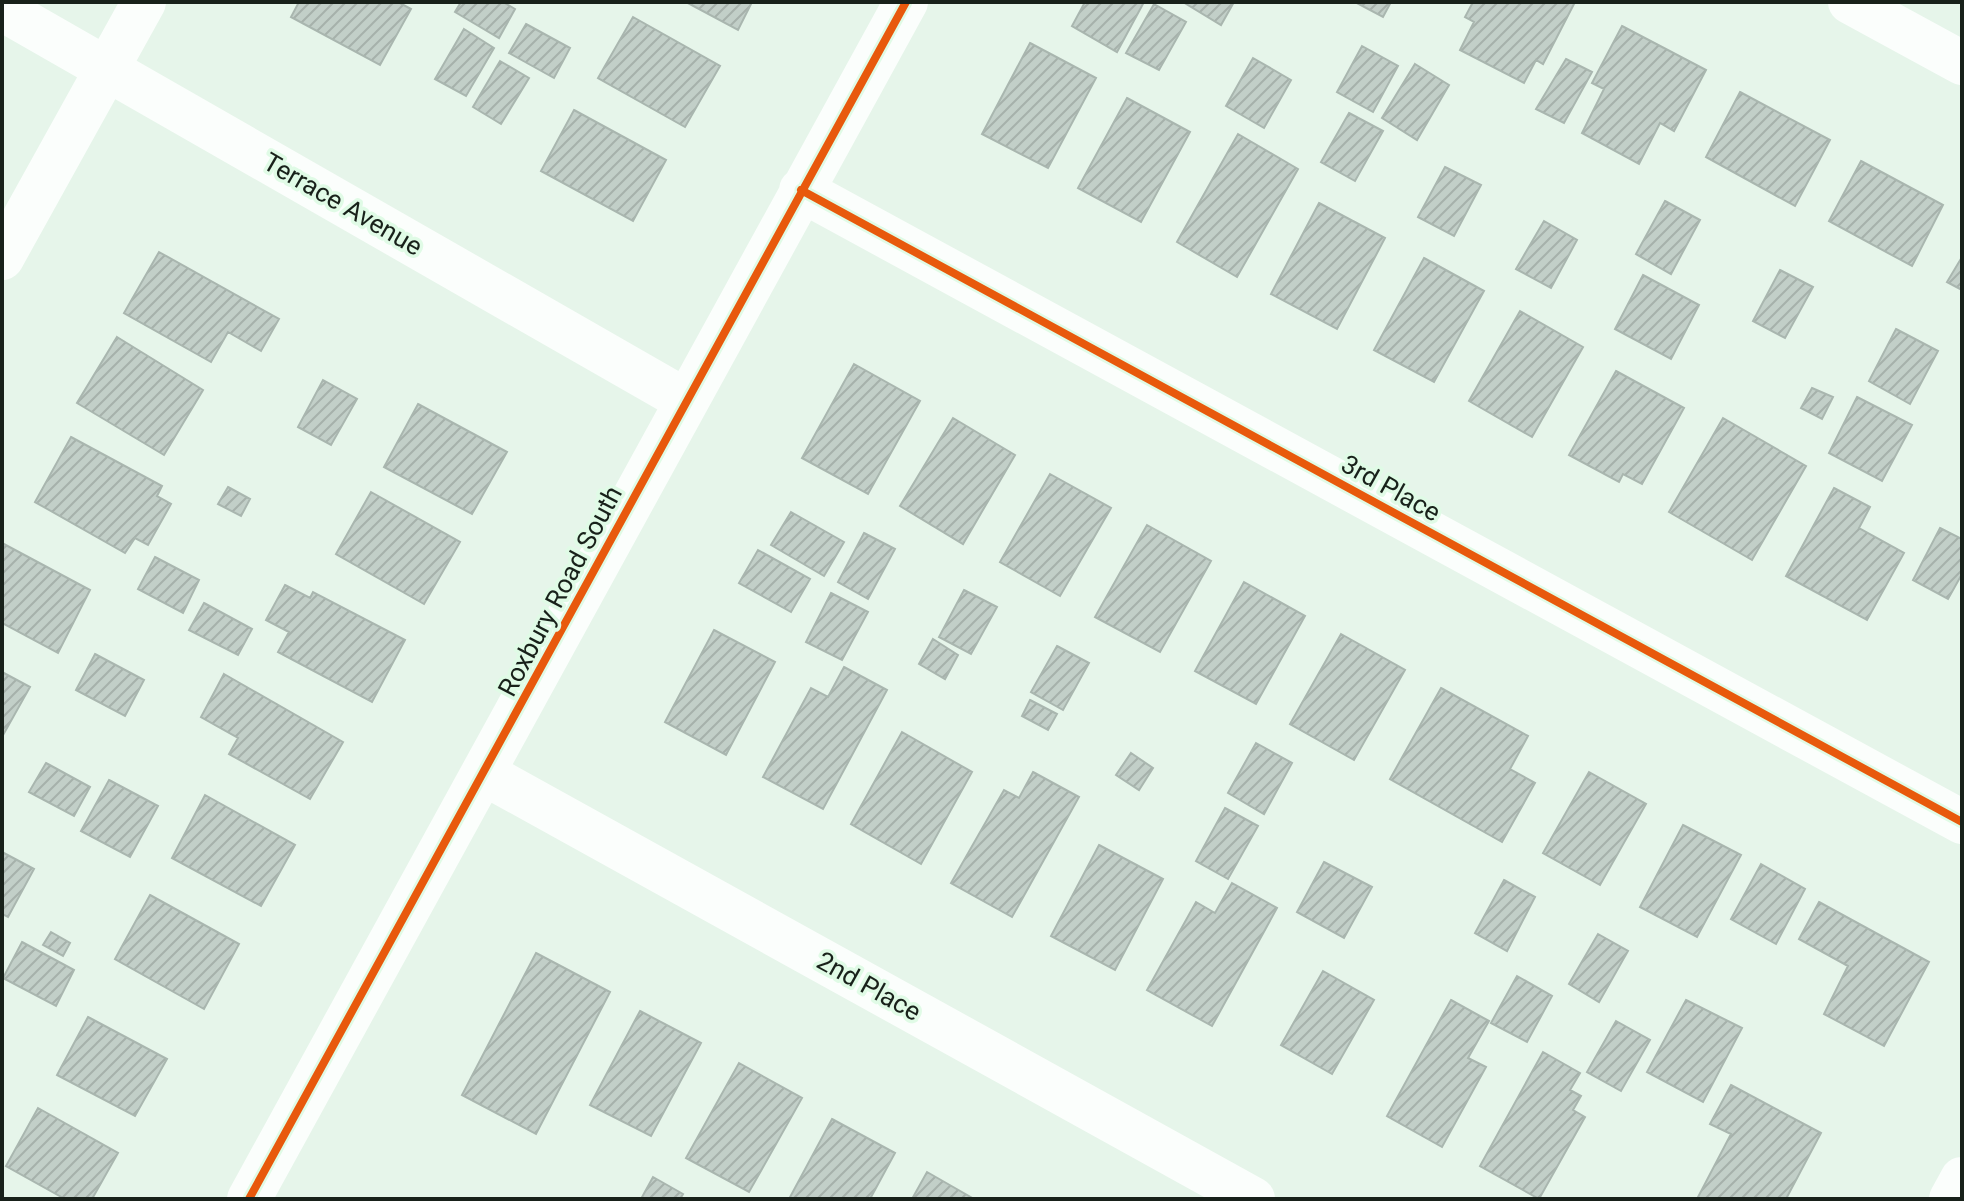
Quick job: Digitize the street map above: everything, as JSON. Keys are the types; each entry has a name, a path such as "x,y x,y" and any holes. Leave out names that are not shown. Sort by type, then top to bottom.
{"street":[{"path":"2,258 144,2"},
{"name":"Roxbury Road South","path":"249,1199 906,2"},
{"path":"1850,2 1962,63"},
{"name":"Terrace Avenue","path":"2,9 685,400"},
{"name":"3rd Place","path":"801,190 1962,822"},
{"name":"2nd Place","path":"485,774 1253,1199"},
{"path":"1951,1199 1962,1179"}],"building":[{"path":"299,2 398,2 411,9 380,65 291,17"},
{"path":"461,2 503,2 515,9 499,38 455,12"},
{"path":"686,2 752,2 738,30"},
{"path":"1085,2 1144,2 1117,52 1072,26"},
{"path":"1183,2 1234,2 1221,25"},
{"path":"1355,2 1391,2 1383,17"},
{"path":"1473,2 1575,2 1543,64 1536,60 1524,83 1460,50 1474,22 1465,17"},
{"path":"1154,4 1186,22 1159,70 1126,53"},
{"path":"633,17 720,66 685,127 598,78"},
{"path":"526,24 570,48 554,78 509,53"},
{"path":"1622,26 1706,70 1674,131 1660,123 1639,164 1582,133 1604,89 1592,83"},
{"path":"464,29 494,48 466,96 435,79"},
{"path":"1030,43 1096,78 1048,168 982,134"},
{"path":"1362,46 1398,66 1373,112 1337,92"},
{"path":"1253,58 1291,80 1264,128 1226,106"},
{"path":"1566,59 1592,72 1564,123 1536,109"},
{"path":"500,61 529,78 501,124 473,107"},
{"path":"1415,64 1449,85 1417,140 1382,118"},
{"path":"1740,92 1830,140 1795,206 1706,157"},
{"path":"1127,98 1190,132 1141,222 1078,188"},
{"path":"574,110 666,160 633,221 541,171"},
{"path":"1349,113 1383,131 1355,181 1321,162"},
{"path":"1238,134 1298,169 1237,277 1177,242"},
{"path":"1861,161 1943,205 1912,266 1829,221"},
{"path":"1445,167 1481,185 1454,236 1418,217"},
{"path":"1665,201 1700,220 1671,274 1636,254"},
{"path":"1319,203 1385,238 1337,329 1271,294"},
{"path":"1544,221 1577,240 1551,288 1516,269"},
{"path":"159,252 279,319 261,351 228,332 211,362 124,313"},
{"path":"1962,257 1962,290 1947,282"},
{"path":"1424,258 1484,291 1434,382 1374,350"},
{"path":"1780,270 1813,287 1785,338 1753,321"},
{"path":"1643,275 1699,305 1671,359 1615,329"},
{"path":"1520,311 1583,347 1532,437 1469,401"},
{"path":"1896,329 1938,351 1910,404 1869,381"},
{"path":"117,337 203,390 164,455 77,403"},
{"path":"854,364 920,401 868,494 802,458"},
{"path":"1616,371 1684,408 1642,484 1623,474 1619,482 1569,455"},
{"path":"323,380 357,399 331,445 298,427"},
{"path":"1812,388 1833,397 1822,419 1801,408"},
{"path":"1857,397 1912,425 1882,481 1829,453"},
{"path":"418,404 507,452 472,514 384,467"},
{"path":"953,418 1015,455 963,544 900,506"},
{"path":"1723,418 1806,466 1752,560 1669,512"},
{"path":"71,437 162,486 157,496 171,504 148,545 135,538 125,553 35,502"},
{"path":"1050,474 1111,508 1060,596 1000,562"},
{"path":"228,487 250,499 241,516 218,504"},
{"path":"1834,488 1870,507 1859,528 1904,553 1867,620 1786,576"},
{"path":"371,492 460,542 424,604 336,554"},
{"path":"791,512 844,542 824,576 771,545"},
{"path":"1147,525 1211,561 1160,652 1095,617"},
{"path":"1940,528 1962,539 1962,574 1948,599 1913,580"},
{"path":"864,533 895,549 868,599 838,582"},
{"path":"2,543 90,590 58,653 2,623"},
{"path":"758,550 810,579 791,612 739,583"},
{"path":"155,557 199,580 183,613 138,589"},
{"path":"1244,582 1305,616 1256,704 1195,671"},
{"path":"285,585 310,598 313,592 405,640 372,702 278,652 289,632 266,620"},
{"path":"964,590 997,607 971,654 939,637"},
{"path":"831,593 868,612 842,660 806,642"},
{"path":"204,603 252,629 238,655 189,630"},
{"path":"714,630 775,662 726,755 665,722"},
{"path":"1341,634 1405,670 1354,760 1290,724"},
{"path":"933,639 958,655 945,679 919,664"},
{"path":"1057,646 1089,663 1063,710 1031,692"},
{"path":"95,654 144,680 125,716 76,690"},
{"path":"844,667 887,690 823,809 763,777 811,688 828,697"},
{"path":"2,672 30,687 2,737"},
{"path":"224,674 343,742 310,799 229,754 238,738 201,717"},
{"path":"1441,688 1528,736 1510,769 1535,783 1502,842 1390,779"},
{"path":"1030,700 1057,714 1048,730 1022,716"},
{"path":"902,732 972,772 921,864 851,824"},
{"path":"1256,743 1292,763 1264,814 1228,793"},
{"path":"1131,753 1153,768 1139,790 1116,775"},
{"path":"46,763 90,787 74,816 29,792"},
{"path":"1033,772 1079,797 1012,917 951,883 1004,790 1019,798"},
{"path":"1589,772 1646,804 1600,885 1543,853"},
{"path":"109,780 158,806 130,857 81,831"},
{"path":"205,795 295,845 261,906 172,858"},
{"path":"1225,808 1258,826 1228,879 1196,861"},
{"path":"1683,825 1741,855 1697,937 1640,907"},
{"path":"1099,845 1163,879 1115,970 1051,936"},
{"path":"2,852 34,869 8,917 2,914"},
{"path":"1324,862 1372,887 1344,938 1297,912"},
{"path":"1761,864 1805,889 1776,944 1731,919"},
{"path":"1504,880 1535,897 1507,951 1475,933"},
{"path":"1232,883 1277,908 1212,1026 1147,990 1196,902 1215,913"},
{"path":"150,895 239,944 204,1009 115,959"},
{"path":"1819,902 1929,962 1884,1046 1824,1014 1848,966 1799,939"},
{"path":"51,932 70,943 63,956 43,945"},
{"path":"1598,934 1628,951 1599,1002 1569,984"},
{"path":"22,942 74,970 56,1006 3,978"},
{"path":"536,953 610,992 536,1134 462,1095"},
{"path":"1323,971 1374,1000 1332,1074 1281,1045"},
{"path":"1517,976 1552,996 1527,1042 1491,1023"},
{"path":"1451,1000 1489,1021 1468,1058 1486,1067 1442,1147 1387,1116"},
{"path":"1686,1000 1742,1028 1703,1102 1647,1072"},
{"path":"640,1011 701,1043 651,1136 590,1105"},
{"path":"88,1017 167,1059 135,1116 57,1075"},
{"path":"1616,1021 1650,1040 1621,1091 1587,1072"},
{"path":"1543,1052 1580,1073 1570,1090 1581,1096 1573,1110 1585,1117 1539,1199 1480,1166"},
{"path":"739,1063 802,1098 749,1192 686,1158"},
{"path":"1731,1085 1821,1133 1787,1197 1790,1199 1697,1199 1731,1134 1710,1124"},
{"path":"38,1108 118,1153 92,1199 65,1199 6,1166"},
{"path":"832,1119 895,1153 870,1199 789,1199"},
{"path":"927,1172 974,1199 912,1199"},
{"path":"653,1177 683,1194 680,1199 641,1199"}],"cycle path":[{"path":"249,1199 906,2"},
{"path":"801,190 1962,822"}]}
